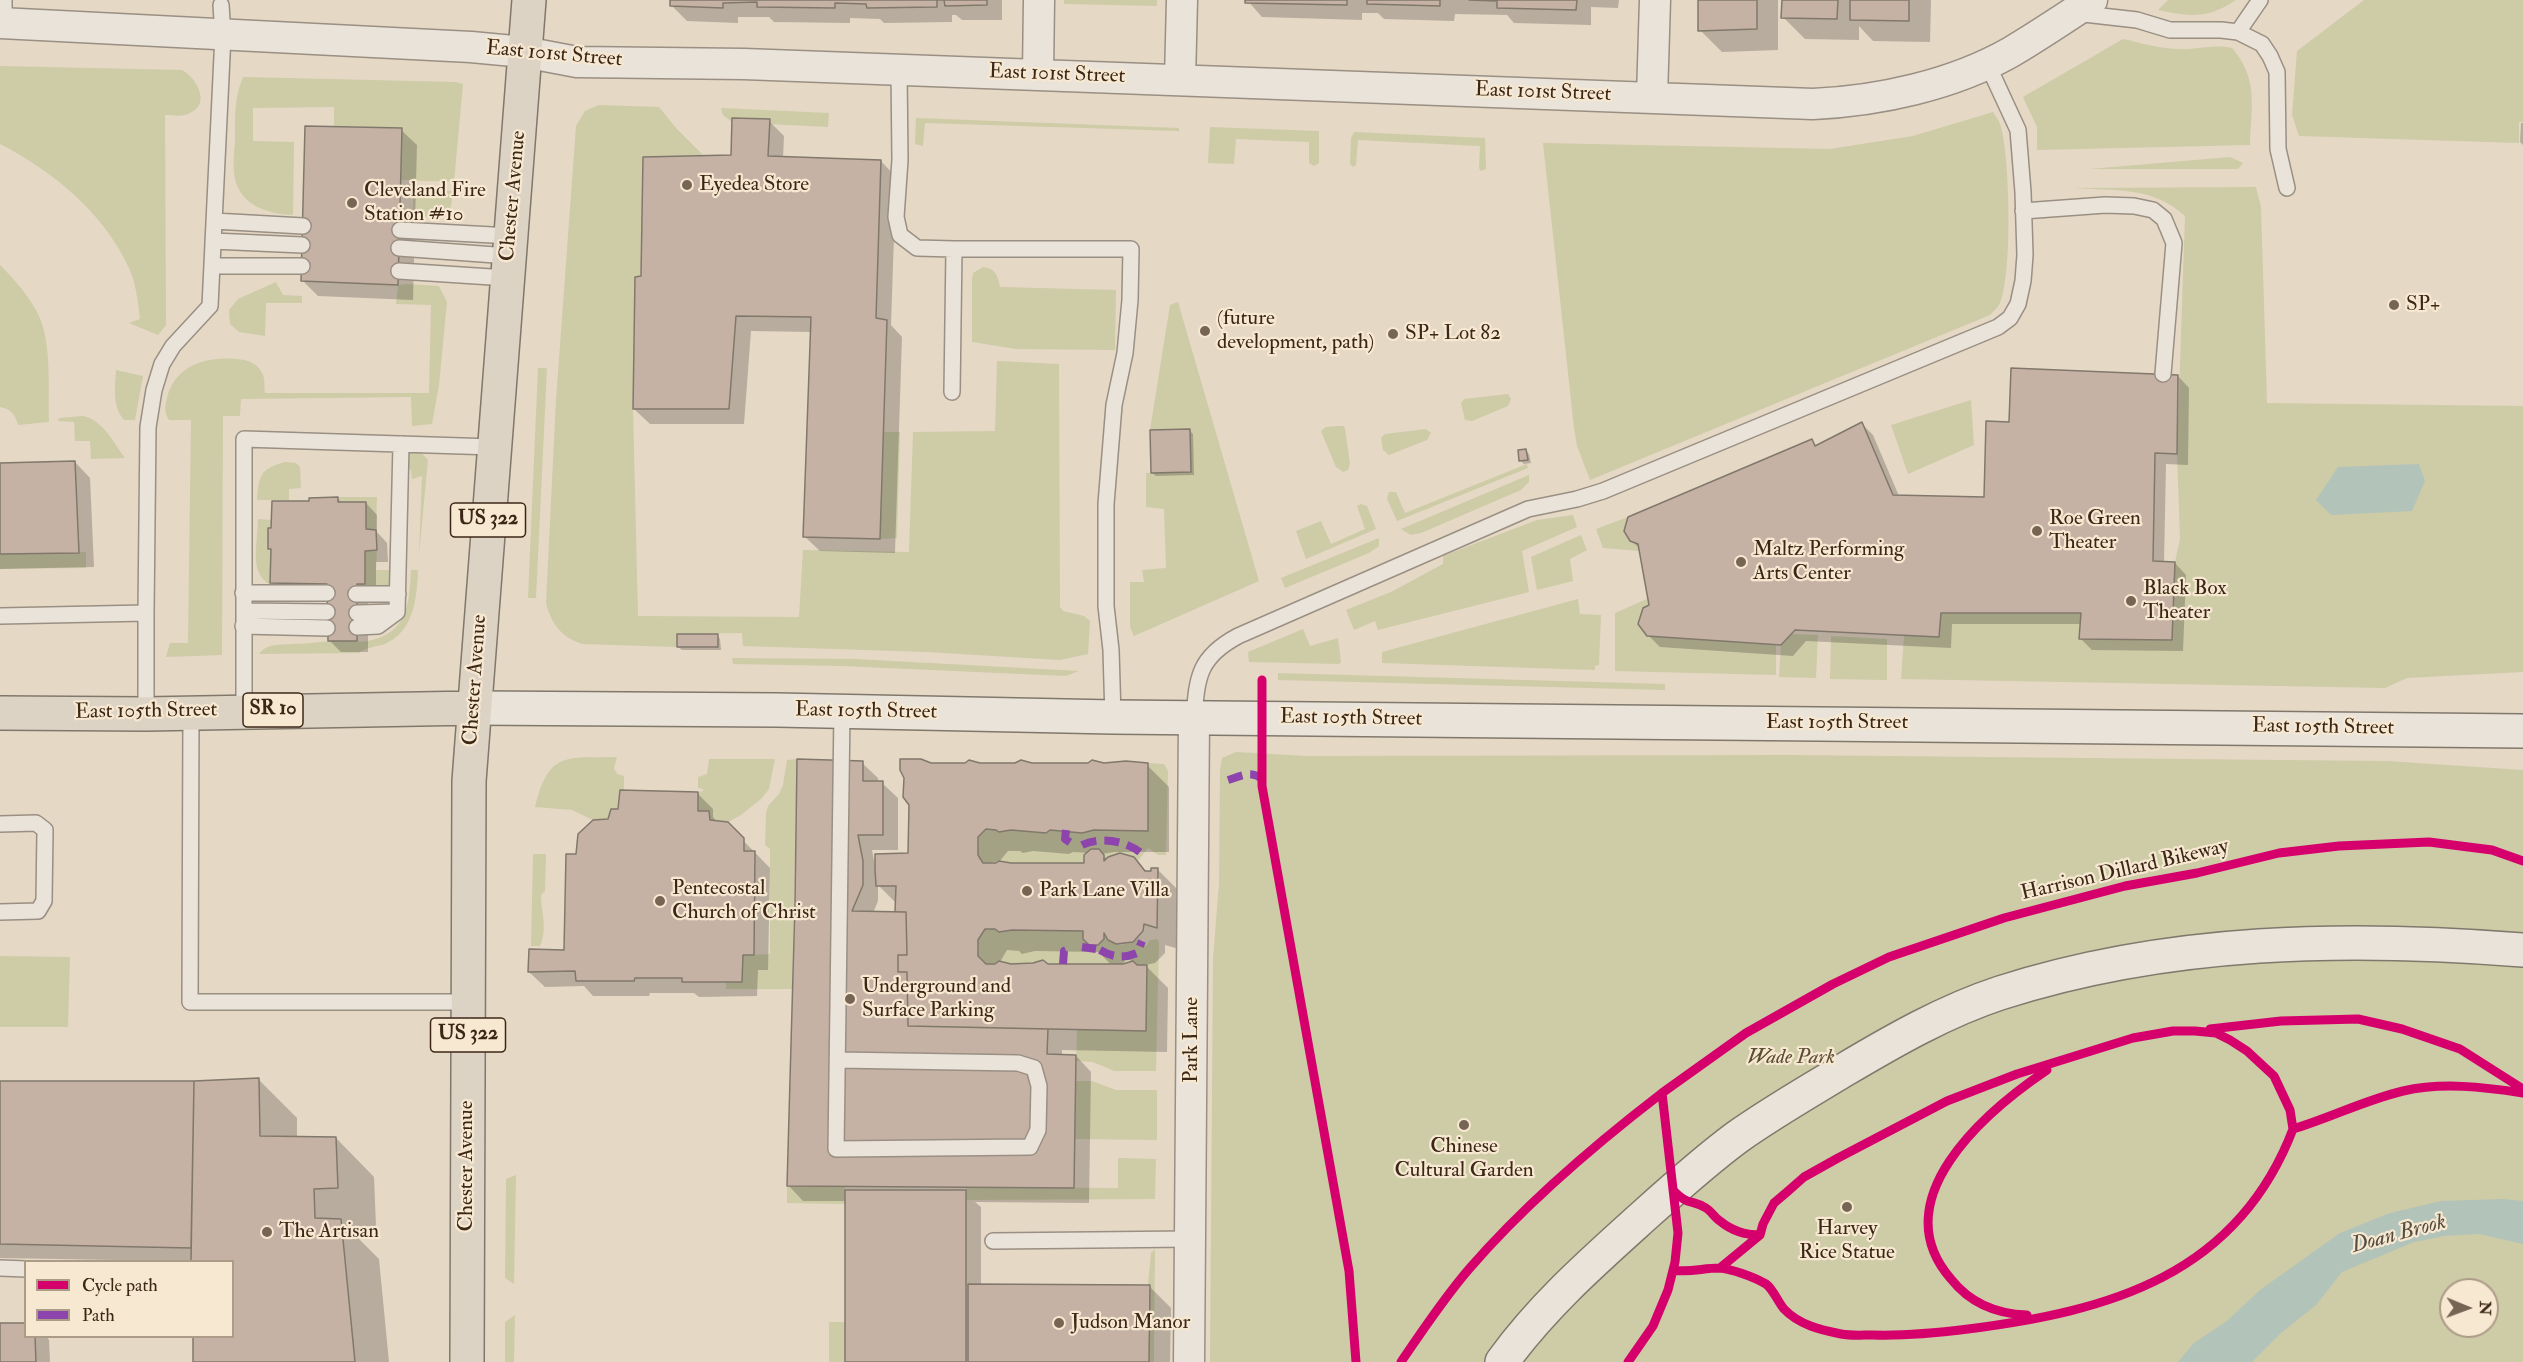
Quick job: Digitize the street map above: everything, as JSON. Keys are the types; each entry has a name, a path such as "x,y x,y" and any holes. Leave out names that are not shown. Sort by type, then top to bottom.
{"main road":[{"name":"Chester Avenue","path":"467,1362 469,781 529,0"},
{"name":"East 105th Street","path":"0,713 146,714 474,708 1113,717 2523,731"},
{"path":"1502,1362 1571,1281 1673,1190 1736,1138 1884,1047 1940,1017 1999,993 2116,963 2170,953 2224,948 2342,945 2523,950"}],"street":[{"path":"1038,75 1039,0"},
{"path":"1180,80 1182,0"},
{"path":"1652,97 1655,0"},
{"name":"East 101st Street","path":"3,15 223,35 524,52 577,62 744,64 1813,104 1876,99 1918,88 1987,63 2009,53 2082,6"},
{"name":"Park Lane","path":"1189,1362 1194,717"}],"lane":[{"path":"2238,32 2260,0"},
{"path":"146,714 147,427 162,364 173,346 210,306 223,35 221,4"},
{"path":"2082,6 2170,30 2238,32 2262,44 2277,72 2278,149 2287,188"},
{"path":"1194,717 1196,691 1210,655 1218,647 1238,636 1528,509 1604,491 1998,327 2010,318 2018,304 2025,255 2018,130 1987,63"},
{"path":"899,70 900,160 896,218 900,235 917,248 1131,249 1130,300 1125,353 1114,405 1106,504 1106,606 1111,650 1113,717"},
{"path":"2023,211 2105,205 2134,206 2153,210 2164,219 2174,243 2163,374"},
{"path":"214,221 303,226"},
{"path":"400,230 509,257"},
{"path":"213,241 302,245"},
{"path":"399,248 509,257"},
{"path":"952,392 954,249"},
{"path":"399,271 509,257"},
{"path":"212,266 302,266"},
{"path":"244,711 244,439 493,447"},
{"path":"357,620 397,612 401,444"},
{"path":"243,593 327,593"},
{"path":"356,594 398,594"},
{"path":"0,616 146,613"},
{"path":"244,619 327,620"},
{"path":"191,712 190,1002 468,1002"},
{"path":"838,1060 1018,1063 1034,1068 1039,1086 1038,1130 1030,1147 836,1149 842,712"},
{"path":"0,824 36,823 45,830 45,900 38,911 0,912"},
{"path":"993,1241 1190,1239"},
{"path":"0,1268 24,1269"}],"green space":[{"path":"1064,0 1157,0 1157,6 1064,4"},
{"path":"2168,0 2236,0 2216,11 2189,15 2158,10"},
{"path":"2364,0 2523,0 2523,122 2519,122 2519,143 2299,136 2292,115 2297,51"},
{"path":"2123,39 2173,49 2232,48 2241,60 2250,82 2252,106 2250,145 2037,150 2037,127 2023,97"},
{"path":"0,66 182,70 197,85 201,98 195,110 183,115 165,115 166,325 158,335 129,323 140,319 135,285 128,266 105,228 74,195 56,180 38,166 0,144"},
{"path":"243,77 463,84 454,182 401,180 402,128 334,126 334,107 253,108 253,141 294,142 293,215 263,209 247,200 236,184 234,173 236,108"},
{"path":"599,105 659,107 704,156 641,276 635,277 633,409 638,616 799,617 803,550 909,552 913,432 995,431 997,361 1059,364 1060,607 1063,611 1084,616 1090,621 1088,654 1060,660 927,652 743,646 742,633 677,634 677,647 582,644 568,637 558,628 546,603 556,400 576,126 585,111"},
{"path":"721,108 829,113 828,127 769,124 732,118 732,122 723,115"},
{"path":"1993,112 2000,124 2006,160 2008,244 2003,291 1999,305 1990,315 1590,480 1577,446 1574,428 1543,143 1830,149 1913,136"},
{"path":"916,118 1179,128 1179,131 925,123 923,146 915,144"},
{"path":"1210,127 1319,131 1319,163 1314,166 1309,163 1309,142 1236,139 1234,164 1208,163"},
{"path":"1354,132 1485,138 1486,169 1481,171 1479,168 1480,146 1358,140 1356,165 1353,167 1350,164 1351,138"},
{"path":"2230,157 2243,163 2238,169 2089,169"},
{"path":"2256,187 2261,207 2267,403 2523,406 2523,672 2407,678 2385,688 1901,679 1904,635 1939,637 1941,613 2081,613 2080,639 2172,640 2175,562 2180,539 2177,454 2185,216 2160,199 2146,195 2119,190 2074,188"},
{"path":"413,190 453,191 451,206 439,214 413,217"},
{"path":"0,265 27,295 43,328 48,368 49,422 18,425 12,413 0,407"},
{"path":"983,267 995,273 1000,287 1116,290 1115,350 1016,349 972,342 972,279 973,273"},
{"path":"276,282 283,295 302,296 302,303 266,303 265,336 239,332 230,324 229,310 238,299"},
{"path":"398,285 439,286 447,302 439,385 432,424 412,426 411,397 241,399 240,416 223,416 222,655 166,657 170,643 188,643 191,420 169,420 165,406 171,387 185,370 194,365 226,358 245,360 255,365 263,375 265,393 429,393 431,305 396,304"},
{"path":"1178,302 1259,581 1134,636 1130,627 1130,582 1144,582 1142,570 1166,568 1164,509 1146,507 1146,473 1191,472 1190,430 1150,430 1170,305"},
{"path":"538,368 547,368 536,598 528,598"},
{"path":"116,370 143,376 135,420 124,420 120,415 115,396"},
{"path":"1508,394 1511,399 1508,406 1472,421 1465,420 1461,403 1464,399"},
{"path":"1971,400 1974,445 1908,474 1891,425"},
{"path":"83,416 102,427 125,458 91,459 90,441 75,441 74,422 58,421 59,418"},
{"path":"1344,426 1350,464 1348,470 1343,472 1336,467 1321,431 1326,427"},
{"path":"1426,429 1431,433 1427,440 1389,455 1383,450 1381,438 1385,434"},
{"path":"884,432 900,432 897,538 880,539"},
{"path":"417,448 428,460 419,555 422,476 412,479 411,470 405,468 403,453"},
{"path":"285,462 296,463 300,467 301,488 289,489 289,500 257,500 262,474 270,467"},
{"path":"1527,464 1528,468 1397,521 1387,499 1389,492 1396,492 1405,513"},
{"path":"1529,475 1529,482 1521,490 1421,533 1411,535 1401,529"},
{"path":"338,497 377,497 376,530 366,529 366,502 338,502"},
{"path":"1361,504 1367,506 1376,529 1306,559 1296,531 1321,521 1331,544 1365,529 1357,506"},
{"path":"1573,515 1577,527 1522,551 1529,592 1378,630 1375,621 1354,630 1346,610 1391,592 1443,564 1443,556 1537,520"},
{"path":"1628,517 1624,532 1630,541 1638,544 1639,551 1603,548 1596,529"},
{"path":"258,519 271,520 271,528 268,528 268,549 271,549 270,582 327,584 327,589 286,589 276,587 261,577 256,562"},
{"path":"1581,535 1587,550 1570,559 1573,581 1537,590 1531,557"},
{"path":"1379,538 1379,546 1369,553 1285,588 1281,578"},
{"path":"377,550 376,570 389,570 389,584 385,589 357,591 357,584 365,583 365,551"},
{"path":"86,552 86,568 0,569 0,554"},
{"path":"411,570 418,570 412,613 402,631 385,644 359,653 259,654 262,650 274,645 367,641 391,632 404,616"},
{"path":"1578,599 1580,614 1601,615 1599,665 1595,666 1595,670 1382,663 1382,652"},
{"path":"1647,599 1649,605 1643,608 1638,624 1647,636 1776,645 1776,675 1615,671 1615,613"},
{"path":"1303,629 1310,646 1338,638 1341,662 1339,664 1249,662 1248,652"},
{"path":"1792,634 1818,635 1816,678 1779,677 1781,645"},
{"path":"1831,636 1887,639 1887,680 1830,679"},
{"path":"732,658 855,659 1079,671 1066,676 842,666 733,664"},
{"path":"1278,673 1665,684 1665,690 1278,680"},
{"name":"Wade Park","path":"1236,752 1307,756 1790,755 2387,761 2523,770 2523,1362 1210,1362 1213,959 1219,883 1222,758"},
{"path":"584,757 617,757 614,768 617,774 624,776 624,790 618,809 611,809 608,819 593,820 572,810 535,807 546,776 562,761"},
{"path":"709,759 775,759 769,789 761,799 728,822 710,820 709,811 698,811 698,792 703,789 698,788 698,777 707,774"},
{"path":"797,759 792,989 726,989 726,982 742,981 743,955 770,954 770,849 765,845 766,813 768,806 779,794 783,785 787,760"},
{"path":"1148,763 1164,764 1168,771 1166,855 1158,855 1148,848 1138,861 1130,855 1117,854 1104,861 1104,855 1099,849 1092,849 1084,855 1084,863 1000,861 983,863 978,855 978,837 986,829 1000,832 1011,830 1046,833 1050,830 1082,833 1094,830 1148,831"},
{"path":"533,854 546,854 545,891 541,895 544,933 540,946 531,946"},
{"path":"985,929 995,929 999,932 1012,930 1083,931 1083,939 1089,945 1098,945 1104,939 1104,933 1115,944 1129,943 1139,938 1146,946 1150,940 1157,939 1159,942 1156,1071 1114,1071 1093,1062 1076,1061 1077,1029 1145,1030 1147,965 1137,965 1133,961 1123,964 1048,964 1043,960 1033,963 1011,964 999,961 995,964 986,964 978,956 978,940"},
{"path":"0,956 70,957 68,1027 0,1027"},
{"path":"1076,1081 1092,1081 1116,1090 1157,1090 1157,1140 1075,1139"},
{"path":"1118,1158 1156,1159 1155,1199 966,1200 966,1187 1118,1188"},
{"path":"516,1175 514,1284 505,1278 506,1179"},
{"path":"787,1186 845,1186 845,1204 787,1203"},
{"path":"1155,1249 1154,1362 1149,1362 1150,1285 1148,1285 1151,1253"},
{"path":"515,1315 514,1362 505,1362 505,1322"},
{"path":"829,1322 845,1322 845,1362 829,1362"}],"water":[{"path":"2419,464 2425,481 2412,511 2331,515 2316,500 2338,467"},
{"name":"Doan Brook","path":"2503,1199 2523,1201 2523,1244 2479,1234 2444,1236 2414,1242 2342,1272 2316,1305 2281,1333 2252,1362 2178,1362 2194,1343 2227,1321 2260,1290 2340,1233 2390,1213 2441,1201"}],"building":[{"path":"670,0 937,0 937,7 867,8 866,4 835,3 835,8 757,7 757,2 723,3 723,8 670,6"},
{"path":"944,0 987,0 987,5 945,6"},
{"path":"1245,0 1347,0 1347,5 1245,3"},
{"path":"1367,0 1440,0 1440,6 1367,4"},
{"path":"1469,0 1577,0 1576,10 1497,8 1497,1"},
{"path":"1698,0 1757,0 1757,29 1698,31"},
{"path":"1782,0 1838,0 1837,19 1781,18"},
{"path":"1850,0 1909,0 1909,21 1850,20"},
{"path":"732,118 770,119 768,156 881,160 876,318 887,320 880,539 803,537 811,317 736,316 729,409 633,409 635,277 641,276 643,157 731,155"},
{"name":"Cleveland Fire Station #10","path":"305,126 402,128 398,285 301,281"},
{"path":"2011,368 2178,375 2177,454 2155,453 2153,561 2175,562 2172,640 2079,639 2081,613 1941,613 1939,637 1795,630 1781,645 1647,636 1638,624 1643,608 1649,605 1638,544 1630,541 1624,531 1628,517 1812,439 1815,446 1862,422 1893,495 1984,497 1986,421 2009,422"},
{"path":"1190,429 1191,472 1151,473 1150,430"},
{"path":"1526,449 1528,460 1519,461 1518,450"},
{"path":"75,461 79,553 0,554 0,463"},
{"path":"338,497 338,502 366,502 366,529 376,530 377,550 365,551 365,584 357,584 357,641 328,641 327,584 270,583 271,549 268,549 268,528 271,528 272,501 309,501 309,498"},
{"path":"677,634 718,634 718,647 677,647"},
{"name":"Underground and Surface Parking","path":"797,759 863,761 863,781 883,781 883,835 858,835 863,861 863,885 852,911 906,912 907,955 898,955 898,972 907,972 908,1026 1048,1029 1047,1054 1076,1055 1074,1188 787,1186"},
{"name":"Park Lane Villa","path":"900,759 921,759 931,763 965,763 969,760 980,763 1015,763 1021,760 1032,763 1088,763 1092,760 1104,763 1126,761 1148,763 1148,831 1094,830 1082,833 1050,830 1046,833 1011,830 999,832 986,829 978,837 978,855 983,863 999,861 1084,863 1084,855 1091,849 1099,849 1104,855 1104,861 1120,853 1134,857 1145,871 1158,868 1157,928 1144,924 1143,931 1133,942 1116,944 1108,940 1104,933 1104,939 1098,945 1089,945 1083,939 1083,931 1012,930 999,932 995,929 985,929 978,940 978,956 986,964 995,964 999,961 1011,964 1033,963 1043,960 1048,964 1123,964 1133,961 1137,965 1147,965 1146,1031 908,1026 907,972 898,972 898,955 907,955 906,912 895,912 896,886 876,886 875,869 875,854 908,853 909,805 903,797 904,778 900,770"},
{"name":"Pentecostal Church of Christ","path":"620,790 698,792 698,811 709,811 710,820 728,822 744,838 744,851 755,851 754,955 743,955 742,982 682,982 682,978 576,981 575,971 528,972 529,949 564,950 566,854 576,854 578,834 593,820 608,819 611,809 618,809"},
{"name":"The Artisan","path":"259,1078 260,1136 336,1137 338,1188 314,1189 315,1218 341,1219 355,1362 193,1362 193,1338 234,1338 234,1260 191,1260 194,1081"},
{"path":"0,1081 194,1081 191,1248 0,1244"},
{"path":"845,1190 966,1190 966,1362 845,1362"},
{"name":"Judson Manor","path":"968,1284 1150,1285 1149,1362 968,1362"},
{"path":"0,1323 24,1323 24,1338 35,1338 36,1362 0,1362"}],"marked path":[{"path":"1228,780 1250,774 1262,779"},
{"path":"1066,830 1065,839 1074,845"},
{"path":"1082,845 1089,842 1114,841 1130,846 1143,855"},
{"path":"1100,950 1113,956 1127,956 1137,953 1142,941"},
{"path":"1063,964 1064,951 1073,947"},
{"path":"1082,947 1096,949"}],"cycle path":[{"path":"1262,680 1262,786 1349,1271 1356,1362"},
{"name":"Harrison Dillard Bikeway","path":"1628,1362 1653,1326 1668,1290 1675,1262 1678,1233 1662,1093 1746,1033 1833,984 1889,957 2004,918 2125,886 2197,873 2279,853 2339,846 2429,842 2492,850 2523,861"},
{"path":"2210,1029 2281,1021 2358,1019 2402,1029 2460,1049 2523,1089"},
{"path":"1720,1268 1760,1235 1774,1203 1804,1177 1838,1158 1947,1101 2017,1074 2133,1038 2173,1031 2195,1031 2216,1033 2230,1040 2247,1051 2274,1076 2290,1110 2293,1129"},
{"path":"2027,1315 1985,1306 1958,1287 1933,1249 1928,1219 1935,1189 1950,1161 1971,1134 1996,1109 2047,1070"},
{"path":"1673,1270 1719,1268 1749,1276 1769,1286 1784,1309 1796,1319 1818,1329 1845,1335 1944,1332 2070,1311 2118,1297 2162,1277 2203,1252 2238,1220 2269,1179 2293,1129 2375,1099 2418,1088 2463,1086 2523,1093"},
{"path":"1401,1362 1460,1280 1514,1221 1586,1155 1662,1093"},
{"path":"1673,1190 1686,1200 1706,1208 1718,1220 1734,1230 1760,1235"}],"place":[{"name":"Eyedea Store","path":"687,185"},
{"name":"Cleveland Fire Station #10","path":"352,203"},
{"name":"SP+","path":"2394,305"},
{"name":"(future development, path)","path":"1205,331"},
{"name":"SP+ Lot 82","path":"1393,334"},
{"name":"Roe Green Theater","path":"2037,531"},
{"name":"Maltz Performing Arts Center","path":"1741,562"},
{"name":"Black Box Theater","path":"2131,601"},
{"name":"Park Lane Villa","path":"1027,891"},
{"name":"Pentecostal Church of Christ","path":"660,901"},
{"name":"Underground and Surface Parking","path":"850,999"},
{"name":"Chinese Cultural Garden","path":"1464,1125"},
{"name":"Harvey Rice Statue","path":"1847,1207"},
{"name":"The Artisan","path":"267,1232"},
{"name":"Judson Manor","path":"1059,1323"}]}
